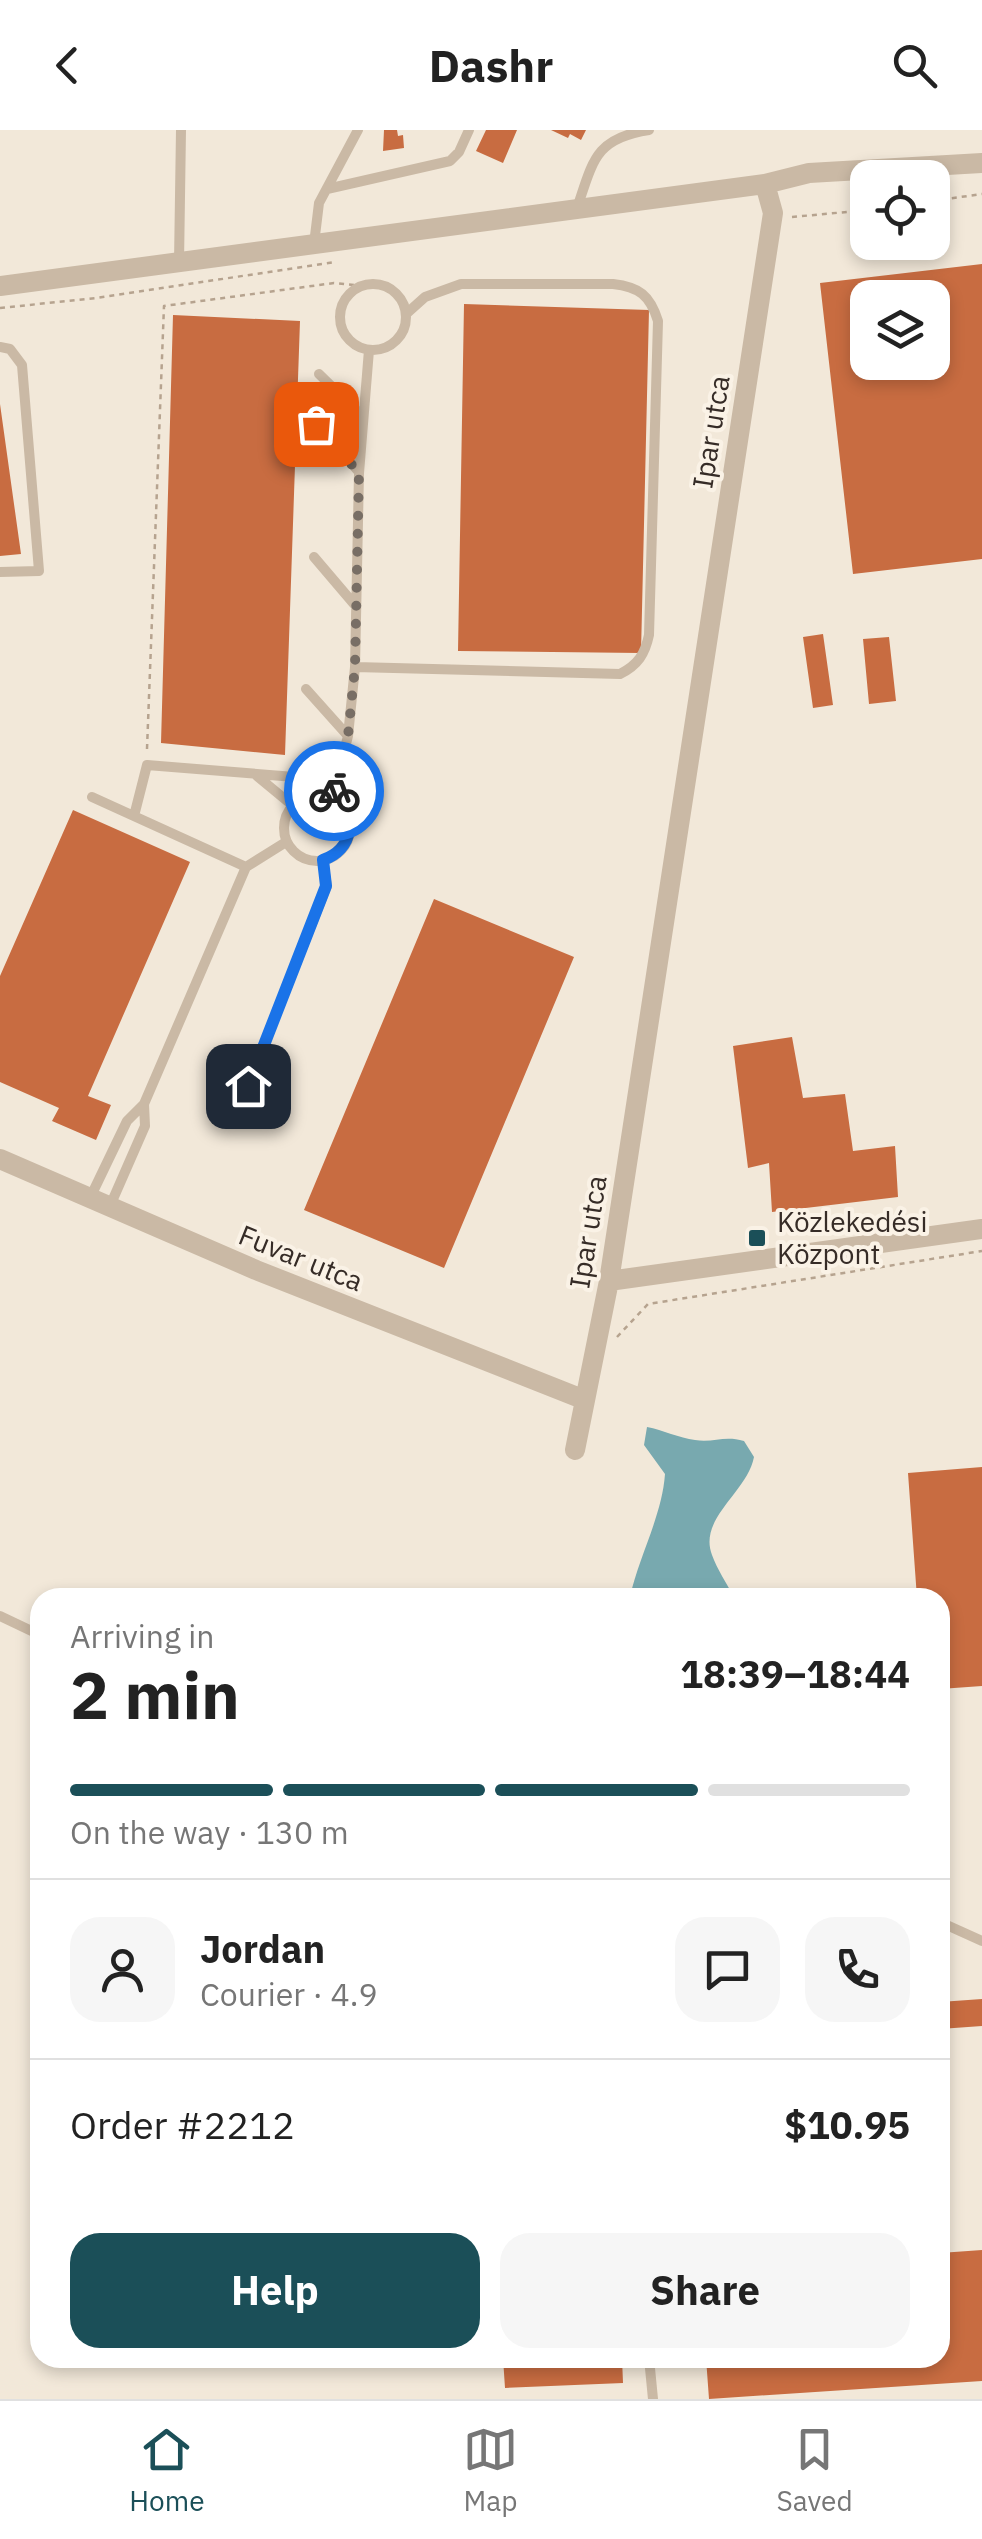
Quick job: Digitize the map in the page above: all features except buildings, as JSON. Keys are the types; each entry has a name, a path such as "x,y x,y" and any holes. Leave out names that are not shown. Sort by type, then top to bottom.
{"street":[{"path":"0,286 765,184 809,173 982,162"},
{"name":"Ipar utca","path":"576,1450 608,1280 773,213 765,184"},
{"name":"Fuvar utca","path":"0,1159 256,1270 585,1400"},
{"path":"608,1280 982,1230"}],"lane":[{"path":"179,264 181,130"},
{"path":"314,246 319,203 358,130"},
{"path":"327,189 450,162 469,130"},
{"path":"576,209 594,161 618,132 649,130"},
{"path":"379,284 394,291 404,303 406,314 399,339 385,348 369,350 349,340 340,320 346,299 363,286 379,284"},
{"path":"355,667 620,674 641,658 649,635 658,321 652,302 631,286 613,284 462,284 425,297 406,314"},
{"path":"0,347 10,349 22,366 40,572 0,572"},
{"path":"332,798 348,736 355,667 359,473 369,350"},
{"path":"320,374 362,416"},
{"path":"316,424 359,473"},
{"path":"314,557 354,604"},
{"path":"306,690 348,736"},
{"path":"134,816 147,765 307,778 338,770"},
{"path":"256,775 292,805"},
{"path":"311,795 332,798 347,814 349,835 342,850 323,860 302,858 286,842 283,825 292,805 311,795"},
{"path":"92,796 246,867"},
{"path":"99,1203 127,1121 144,1104 246,867 286,842"},
{"path":"248,1086 326,886 323,860"},
{"path":"99,1203 145,1126 144,1104"},
{"path":"0,1616 30,1630"},
{"path":"950,1927 982,1941"},
{"path":"651,2368 653,2399"}],"path":[{"path":"950,198 982,194"},
{"path":"773,213 792,218 850,212"},
{"path":"0,308 96,298 350,259"},
{"path":"147,765 164,306 334,283 363,286"},
{"path":"593,1362 648,1304 982,1252"}],"water":[{"path":"647,1427 695,1440 744,1441 754,1457 743,1482 717,1517 709,1542 729,1588 633,1588 660,1505 665,1474 644,1445"}],"way so far":[{"path":"316,424 359,473 355,667 348,736 334,791"}],"place":[{"name":"Közlekedési Központ","path":"757,1238"}],"route":[{"path":"248,1086 326,886 323,860 342,850 348,840 349,819 332,798 334,791"}]}
